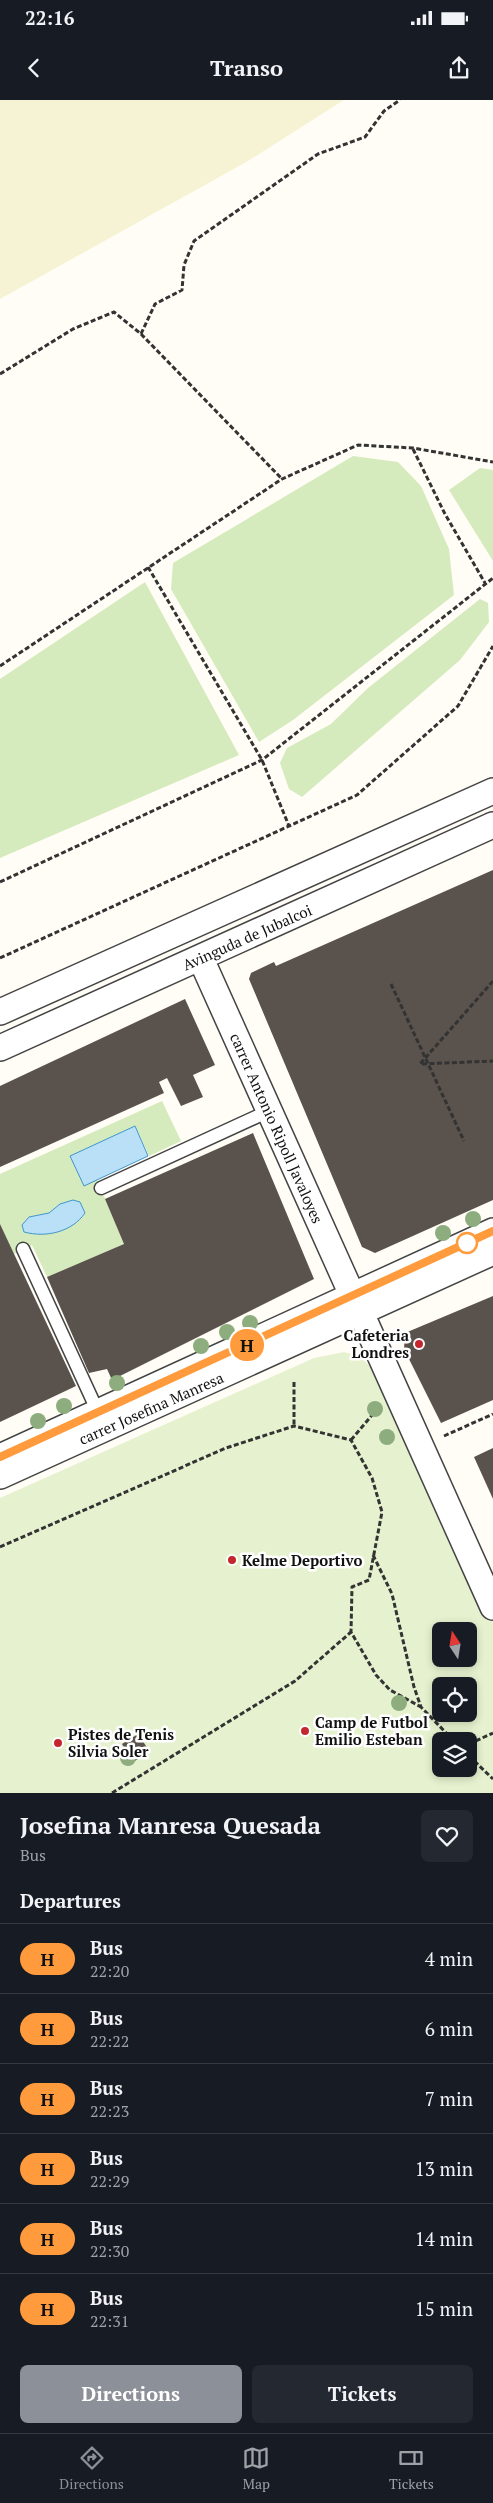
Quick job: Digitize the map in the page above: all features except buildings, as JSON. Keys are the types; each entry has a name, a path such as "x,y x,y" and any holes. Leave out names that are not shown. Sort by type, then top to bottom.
{"street":[{"path":"0,1012 491,786"},
{"name":"Avinguda de Jubalcoi","path":"0,1048 201,959 493,825"},
{"name":"carrer Antonio Ripoll Javaloyes","path":"201,959 493,1607"},
{"name":"carrer Josefina Manresa","path":"0,1476 357,1305 493,1231"},
{"name":"carrer Josefina Manresa","path":"0,1457 98,1412 357,1305 493,1252"}],"lane":[{"path":"101,1188 269,1111"},
{"path":"23,1249 98,1412"}],"path":[{"path":"141,334 155,304 182,290 184,265 194,241 318,154 365,137 384,110 400,100"},
{"path":"0,374 73,329 114,312 141,334 282,479"},
{"path":"0,666 282,479 358,445 413,448 493,462"},
{"path":"413,448 445,514 485,583"},
{"path":"148,567 262,760 289,826"},
{"path":"0,882 262,760 493,578"},
{"path":"0,958 357,794 458,706 493,646"},
{"path":"493,982 420,1064 493,1060"},
{"path":"391,984 464,1142"},
{"path":"294,1382 294,1426"},
{"path":"351,1440 373,1414"},
{"path":"420,1446 493,1414"},
{"path":"0,1547 226,1448 294,1426 351,1440 372,1478 382,1512 369,1580 352,1587 351,1632 376,1675 390,1690 422,1707 446,1732"},
{"path":"373,1554 392,1594 414,1687 422,1707"},
{"path":"112,1793 295,1681 351,1632"},
{"path":"477,1740 493,1733"},
{"path":"477,1764 493,1779"}],"shaded area":[{"path":"0,100 344,100 248,161 0,299"}],"green space":[{"path":"353,456 398,462 421,486 449,549 454,595 293,720 259,742 171,589 173,563"},
{"path":"480,468 493,470 493,561 449,490"},
{"path":"145,582 239,755 0,858 0,679"},
{"path":"480,599 488,603 489,622 460,660 302,797 289,789 280,763 287,748 331,724 368,688"},
{"path":"162,1101 181,1141 149,1156 135,1126 97,1179 124,1244 47,1277 32,1245 14,1254 0,1224 0,1174"},
{"name":"Kelme Deportivo","path":"344,1352 361,1357 375,1372 493,1623 493,1793 0,1793 0,1498 314,1358"}],"water":[{"path":"135,1126 148,1156 84,1186 70,1156"},
{"path":"73,1200 80,1202 85,1213 73,1225 50,1234 24,1232 22,1225 29,1217 49,1213 60,1204"}],"bus line":[{"name":"H","path":"0,1457 493,1231"}],"place":[{"name":"Cafeteria Londres","path":"419,1344"},
{"name":"Kelme Deportivo","path":"232,1560"},
{"name":"Camp de Futbol Emilio Esteban","path":"305,1731"},
{"name":"Pistes de Tenis Silvia Soler","path":"58,1743"}]}
